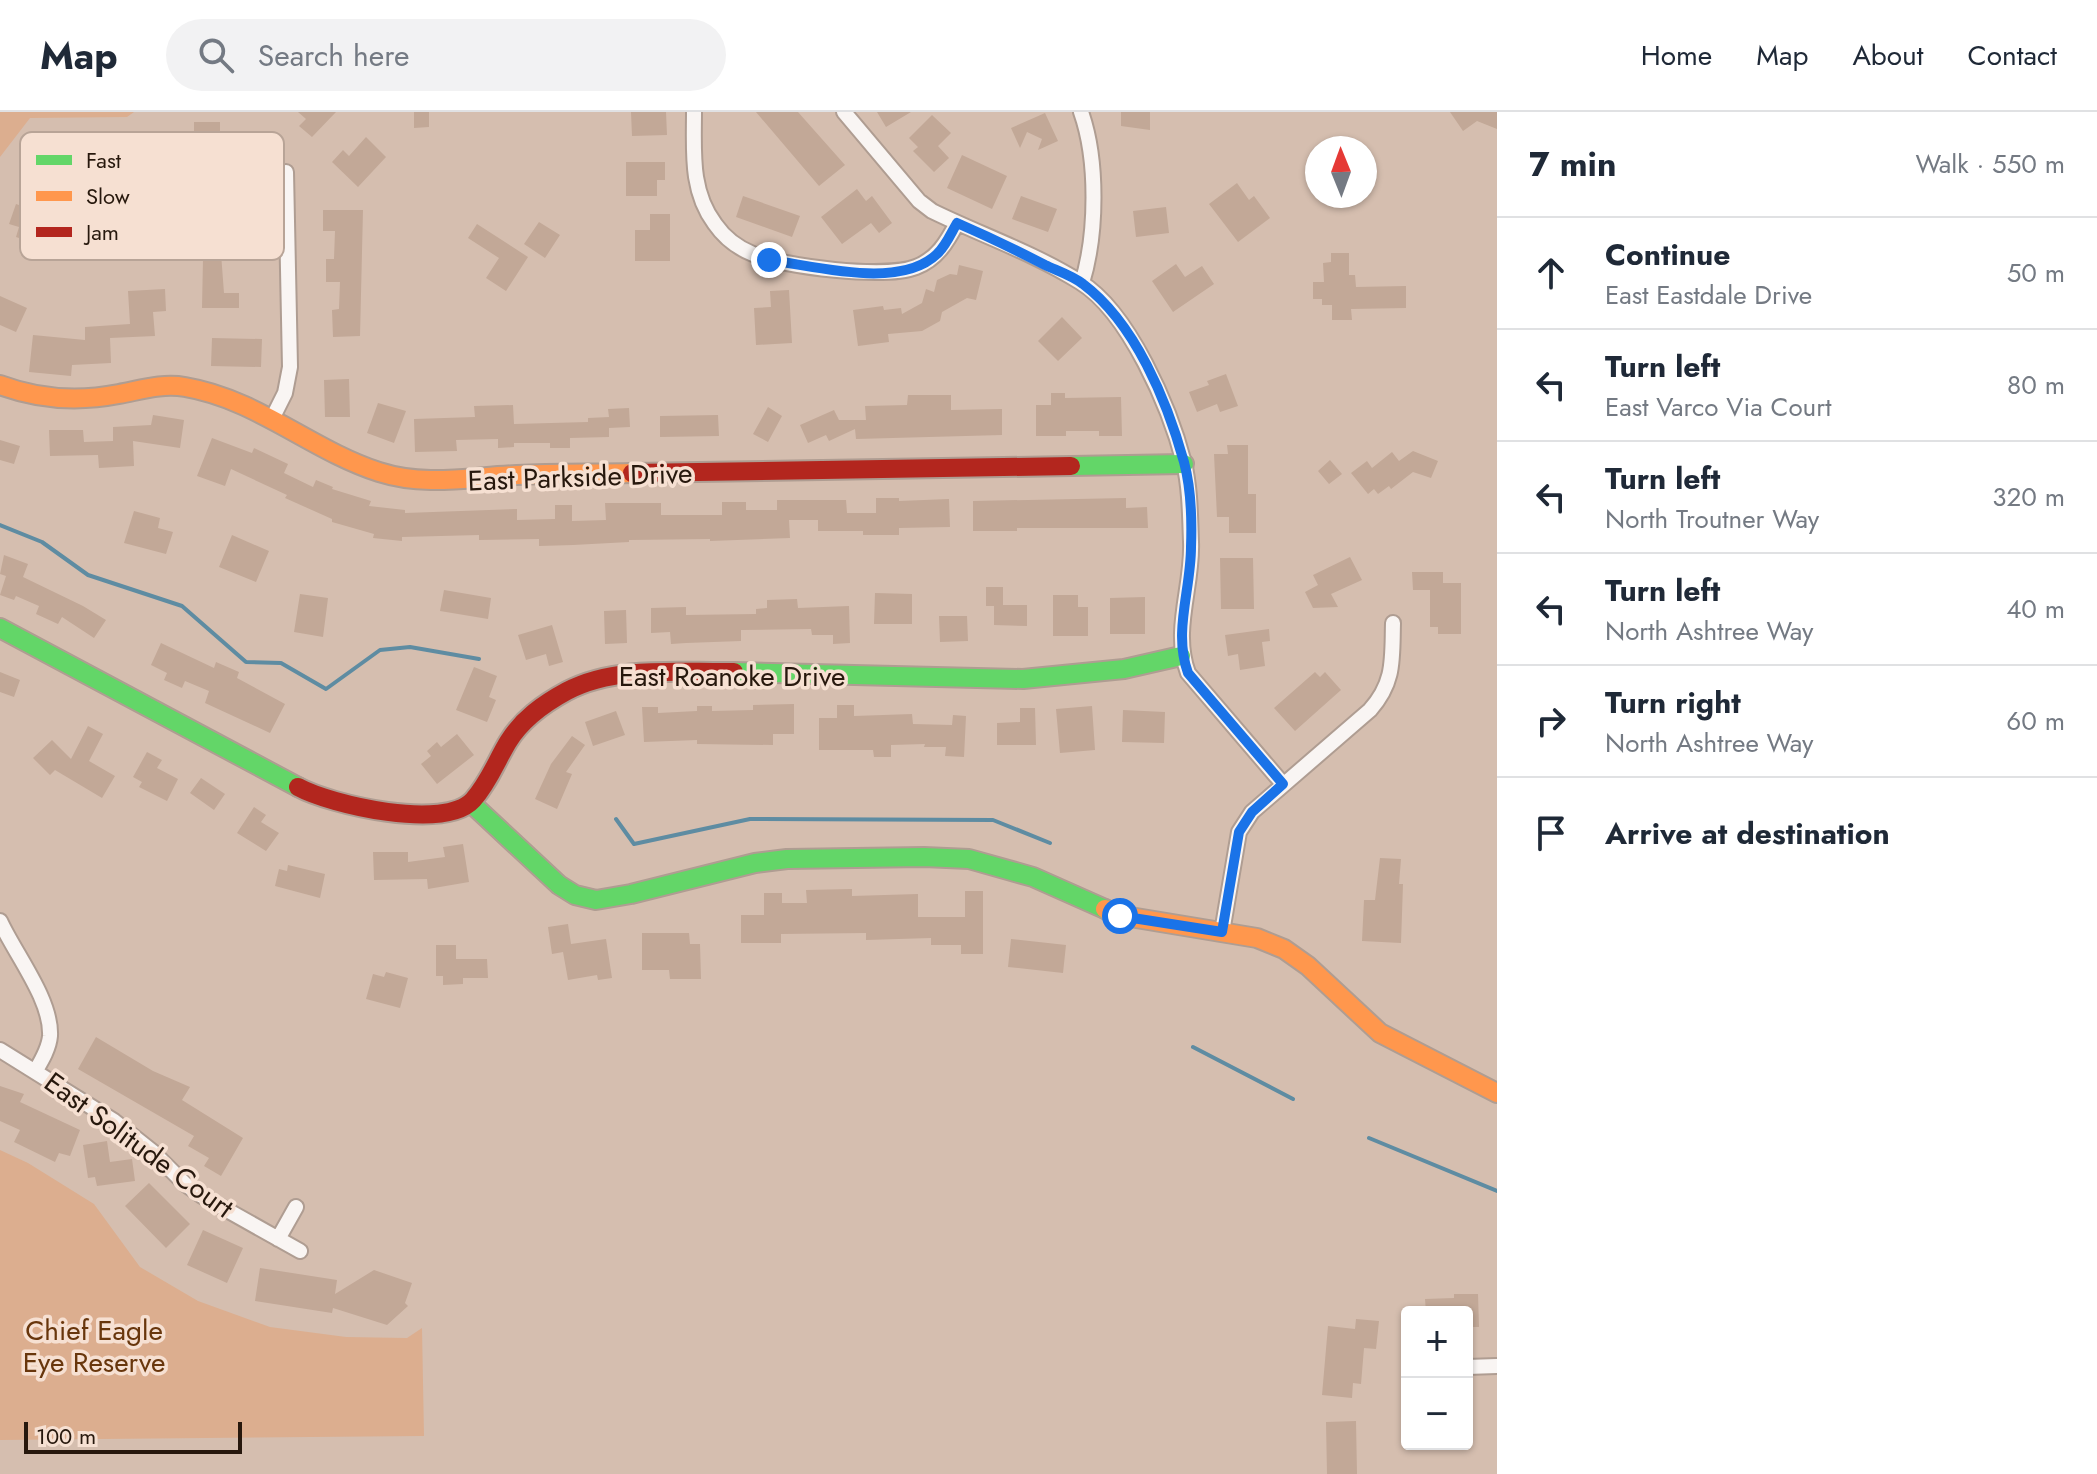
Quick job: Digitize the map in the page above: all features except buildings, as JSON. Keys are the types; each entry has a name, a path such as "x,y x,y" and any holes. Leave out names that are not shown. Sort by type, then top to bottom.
{"street":[{"path":"694,112 694,170 704,208 723,234 749,253 769,260 857,272 899,272 937,255 957,223"},
{"path":"844,112 919,201 957,223 1082,283 1112,311 1151,371 1184,464 1191,548 1188,591 1180,635 1181,656 1188,673 1283,784"},
{"path":"1081,112 1090,139 1092,222 1082,283"},
{"path":"272,419 285,393 290,367 286,172"},
{"name":"East Parkside Drive","path":"0,385 25,396 53,400 87,399 149,386 181,386 209,391 246,405 377,472 444,484 515,475 1184,464"},
{"path":"1222,932 1239,832 1252,812 1370,710 1382,696 1392,670 1393,623"},
{"path":"0,628 309,793 357,808 417,815 448,811 471,803 559,885 575,895 596,900 755,863 787,859 947,857 1008,868 1118,915 1257,938 1284,949 1308,966 1380,1033 1497,1093"},
{"name":"East Roanoke Drive","path":"471,803 526,718 570,689 600,678 636,673 737,672 1023,679 1124,669 1181,656"},
{"path":"0,921 41,996 48,1019 50,1036 36,1070"},
{"name":"East Solitude Court","path":"0,1050 114,1121 153,1152 185,1184 300,1251"},
{"path":"278,1239 296,1207"},
{"path":"1473,1367 1497,1366"}],"green space":[{"path":"0,112 134,112 127,117 30,118 0,157"},
{"name":"Chief Eagle Eye Reserve","path":"0,1150 28,1163 94,1204 140,1267 198,1301 270,1327 346,1337 407,1338 422,1328 424,1436 0,1440"}],"waterway":[{"path":"0,525 42,542 88,575 182,606 246,662 281,663 326,689 380,650 410,647 479,659"},
{"path":"616,819 634,844 750,819 993,820 1050,843"},
{"path":"1193,1047 1293,1099"},
{"path":"1369,1138 1497,1191"}],"traffic: fast":[{"path":"1071,466 1184,464"},
{"path":"0,628 298,787"},
{"path":"734,672 1023,679 1124,669 1181,656"},
{"path":"471,803 559,885 575,895 596,900 755,863 787,859 924,857 969,859 1033,877 1105,909"}],"traffic: slow":[{"path":"0,385 44,397 74,399 104,397 160,386 185,387 211,393 260,413 354,463 396,477 448,480 531,474 632,473"},
{"path":"1105,909 1118,915 1257,938 1284,949 1308,966 1380,1033 1497,1093"}],"traffic: jam":[{"path":"632,473 1071,466"},
{"path":"298,787 335,801 387,812 438,814 459,809 479,793 508,742 526,719 567,691 606,677 627,674 734,672"}],"route":[{"path":"769,260 872,274 899,272 937,255 957,223 1082,283 1112,311 1151,371 1184,464 1190,514 1191,548 1188,591 1180,635 1181,656 1188,673 1283,784 1252,812 1239,832 1222,932 1120,916"}]}
